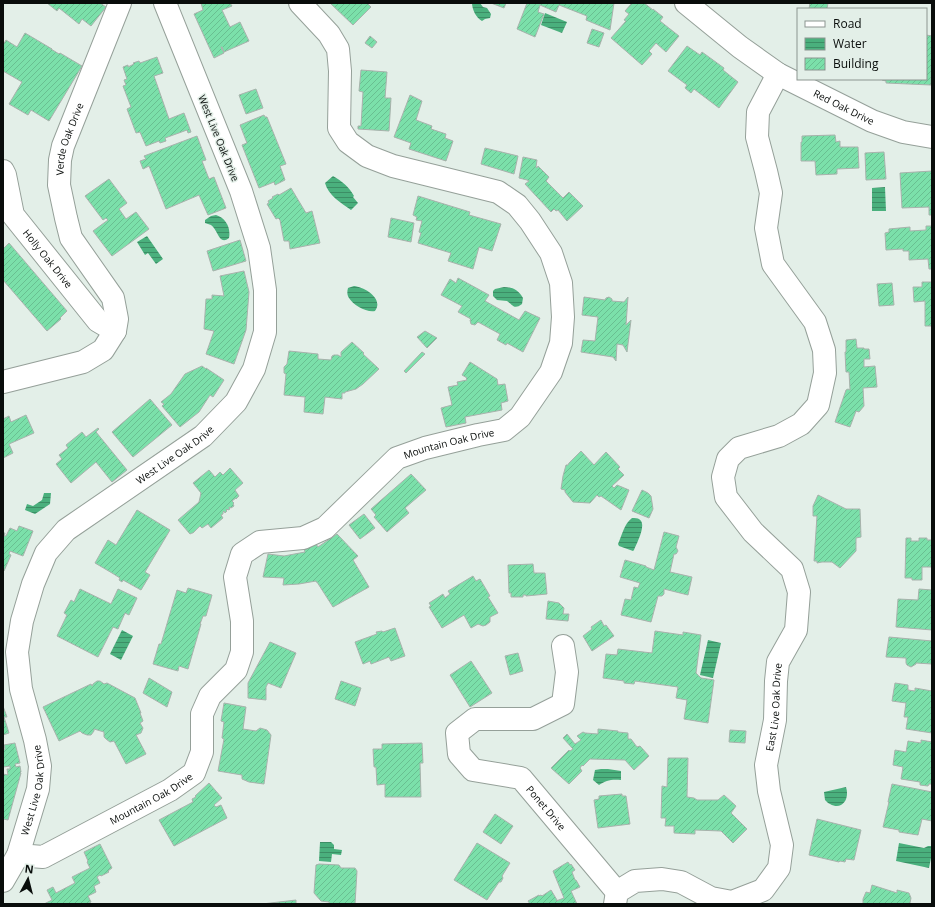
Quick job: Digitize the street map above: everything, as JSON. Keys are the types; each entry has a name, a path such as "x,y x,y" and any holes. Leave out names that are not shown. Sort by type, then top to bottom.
{"street":[{"name":"Verde Oak Drive","path":"115,331 117,319 113,298 71,238 59,186 60,160 63,146 120,3"},
{"name":"West Live Oak Drive","path":"3,882 18,855 38,789 40,766 35,740 21,689 17,652 22,621 46,552 66,530 203,436 236,402 254,369 265,332 265,290 259,248 240,192 165,3"},
{"name":"Mountain Oak Drive","path":"18,855 43,857 170,790 194,773 202,752 202,714 210,696 236,670 242,652 242,621 235,577 242,554 260,542 303,538 324,528 397,458 425,448 504,430 520,418 551,372 561,343 563,317 561,283 551,253 530,221 517,205 498,192 393,166 367,156 348,142 339,128 340,71 338,49 329,34 300,3"},
{"name":"Red Oak Drive","path":"686,3 740,47 778,74 872,121 903,132 932,137"},
{"name":"East Live Oak Drive","path":"616,898 635,881 662,879 681,882 711,898 732,902 763,890 779,868 782,845 768,791 766,765 775,720 778,662 796,630 799,592 792,569 753,532 726,497 723,476 728,459 739,448 779,436 801,424 818,405 825,372 824,350 815,322 773,264 766,228 771,193 757,137 758,112 778,74"},
{"name":"Holly Oak Drive","path":"3,172 5,175 13,215 98,321 115,331"},
{"path":"3,382 84,362 103,350 115,331"},
{"name":"Ponet Drive","path":"563,646 567,672 563,704 533,719 475,719 457,733 459,754 474,770 521,778 616,898"}],"water":[{"path":"472,3 480,3 483,7 487,8 491,14 490,18 482,21 480,20 475,13"},
{"path":"545,13 567,22 562,33 541,25"},
{"path":"333,176 348,187 358,203 351,210 335,198 329,191 325,183"},
{"path":"885,187 886,211 872,211 872,188"},
{"path":"216,215 223,218 227,224 229,238 226,240 221,239 211,225 205,223 205,220"},
{"path":"147,236 163,259 156,264 148,253 145,255 137,242"},
{"path":"354,286 372,294 377,302 375,311 364,310 351,301 347,293 348,288"},
{"path":"504,287 512,288 517,291 523,298 522,304 515,307 507,301 497,300 493,296 493,291"},
{"path":"44,493 51,493 50,504 35,514 25,510 27,504 33,506 42,500"},
{"path":"632,518 638,518 642,525 640,536 633,551 619,546 618,544 625,526"},
{"path":"122,630 133,636 121,660 110,654"},
{"path":"708,640 721,643 713,678 700,675"},
{"path":"601,769 621,771 621,780 609,780 599,785 593,780 595,770"},
{"path":"846,787 847,796 844,803 841,805 834,806 825,800 824,792"},
{"path":"320,842 331,842 334,845 334,849 342,850 341,855 332,854 331,862 319,861"},
{"path":"899,843 924,848 932,846 929,868 896,861"}],"building":[{"path":"47,3 100,3 106,7 91,26 82,19 79,24 59,8 57,11"},
{"path":"201,3 230,3 232,6 222,10 230,27 240,22 249,41 224,52 221,47 224,53 214,58 194,14 203,10"},
{"path":"330,3 367,3 371,7 353,25"},
{"path":"491,3 506,3 504,8"},
{"path":"527,3 614,3 610,30 586,20 587,16 559,5 556,12 540,5 538,12 544,14 535,37 517,29"},
{"path":"632,3 644,3 653,9 663,17 660,21 679,36 666,52 656,43 649,51 652,54 642,65 611,38 626,21 624,20 629,14 625,11"},
{"path":"810,3 828,3 827,8 809,8"},
{"path":"592,29 604,33 599,47 587,43"},
{"path":"25,33 82,66 49,121 31,110 28,115 9,104 22,82 3,71 3,45 6,40 17,47"},
{"path":"927,35 932,36 931,85 886,83 886,81 882,80 927,80"},
{"path":"370,36 377,42 372,48 365,43"},
{"path":"687,46 700,55 702,52 724,68 723,70 738,82 719,108 694,89 691,93 685,88 687,85 668,71"},
{"path":"157,57 163,73 154,76 169,119 184,113 191,132 188,133 187,130 165,138 166,141 160,143 159,141 146,146 140,132 136,133 127,109 131,107 123,86 126,85 124,80 127,79 123,67 128,65 128,67 134,64 133,63 139,61 140,63"},
{"path":"361,70 387,72 385,98 391,98 389,131 358,129 358,126 361,126 363,92 359,91"},
{"path":"256,89 263,108 246,114 239,95"},
{"path":"410,95 422,101 416,120 432,126 431,129 446,134 445,138 453,141 446,161 409,149 411,143 394,137"},
{"path":"264,115 267,117 286,164 280,166 285,180 275,185 274,182 259,188 242,145 247,143 240,125"},
{"path":"835,135 836,142 840,141 840,147 858,147 859,168 837,169 837,174 816,175 815,161 801,161 802,136"},
{"path":"197,136 206,160 202,161 209,179 214,177 226,208 208,215 199,195 166,209 149,166 143,169 140,161 146,159 144,156"},
{"path":"485,148 518,156 514,174 481,164"},
{"path":"884,152 886,179 866,180 865,153"},
{"path":"523,157 537,160 536,167 537,168 538,166 549,177 546,181 563,198 569,192 583,206 567,221 558,210 556,211 554,209 551,212 525,184 529,181 519,178"},
{"path":"932,171 932,215 929,215 929,207 902,208 900,173"},
{"path":"109,179 127,203 119,209 126,219 136,212 149,229 112,256 93,231 108,220 106,218 103,220 85,196"},
{"path":"291,188 306,213 312,211 320,243 290,249 289,241 284,241 280,220 278,218 276,219 267,204 269,203 268,201 273,198 272,197"},
{"path":"418,196 470,212 469,215 501,224 492,251 479,247 473,269 448,261 451,253 418,243 422,221 416,220 417,217 413,215"},
{"path":"391,218 414,223 411,242 388,237"},
{"path":"926,226 932,226 932,269 929,269 928,259 909,260 909,251 903,251 903,249 886,250 885,233 889,232 889,229 910,227 910,231 926,230"},
{"path":"240,240 246,261 213,271 207,251"},
{"path":"9,243 67,311 60,318 61,319 47,331 3,280 3,249"},
{"path":"244,271 249,292 246,330 234,364 206,354 214,331 204,329 206,299 212,299 212,295 224,296 220,276"},
{"path":"458,278 489,295 485,301 519,320 525,311 540,318 523,352 507,343 506,345 497,340 500,334 478,322 475,325 471,324 471,319 458,312 462,306 441,295 450,279 456,283"},
{"path":"922,282 932,282 932,326 925,326 925,301 914,302 913,287 922,287"},
{"path":"892,283 894,305 879,306 877,284"},
{"path":"584,297 605,300 609,297 612,301 624,302 628,297 626,325 631,320 627,352 623,345 617,344 616,361 613,357 581,352 583,340 595,341 598,317 582,315"},
{"path":"425,331 437,338 427,348 417,337"},
{"path":"856,339 857,348 869,349 870,359 864,359 864,367 875,366 877,387 863,388 864,406 859,412 856,411 850,427 835,422 846,390 850,390 849,372 846,372 846,340"},
{"path":"352,342 379,369 363,384 356,389 342,393 342,399 325,397 323,414 304,412 305,397 284,395 286,374 284,373 284,367 287,364 289,351 318,354 318,359 331,360 332,356 334,355 341,357 341,352"},
{"path":"422,352 425,354 406,373 404,371"},
{"path":"470,362 497,379 498,385 505,384 508,401 501,403 502,410 465,417 466,423 446,427 441,408 452,405 448,387 458,385 457,382 467,380 467,378 462,375"},
{"path":"202,366 224,380 213,397 210,395 199,412 180,427 162,406 164,404 161,402 171,394 185,374"},
{"path":"150,399 172,425 133,457 112,432"},
{"path":"26,415 34,433 9,444 13,453 3,458 3,419 9,416 11,422"},
{"path":"98,428 99,429 96,432 127,470 112,482 96,462 71,483 56,464 62,459 59,455 68,448 66,445 82,432 86,437"},
{"path":"581,451 594,465 606,452 620,467 618,469 624,475 612,486 614,488 617,485 629,490 621,510 601,496 599,497 597,495 590,503 573,502 565,490 561,489 566,465 568,465"},
{"path":"230,468 243,483 235,490 239,496 232,501 234,506 231,508 229,507 230,509 227,509 225,513 224,511 221,515 223,518 211,528 208,524 202,528 200,526 190,534 178,520 199,502 201,493 193,483 209,470 215,477 220,472 223,475"},
{"path":"411,474 426,490 405,508 409,513 387,532 374,517 376,515 371,509"},
{"path":"642,490 651,496 653,509 649,518 632,511"},
{"path":"818,495 846,509 860,509 861,537 856,538 856,551 840,568 832,562 817,563 817,561 814,561 817,516 813,516 813,506"},
{"path":"137,510 170,530 145,572 150,575 141,590 123,580 122,582 119,580 120,578 95,563 108,540 116,545"},
{"path":"364,514 375,528 360,539 349,525"},
{"path":"19,526 33,531 23,556 10,551 9,554 11,555 4,571 3,533 5,533 4,536 6,536 10,528 17,531"},
{"path":"664,532 679,536 676,547 678,551 674,554 670,572 692,577 688,595 664,589 664,594 662,596 658,596 651,622 621,615 625,599 631,600 634,587 638,588 640,583 620,577 625,560 654,570"},
{"path":"337,534 358,556 353,560 369,587 333,607 316,581 283,585 284,578 263,577 268,554 284,556 305,552 304,549 316,544 318,547"},
{"path":"906,538 911,538 911,541 919,541 919,538 927,538 927,540 932,540 932,567 922,567 922,580 905,578"},
{"path":"533,564 534,573 545,573 547,594 511,597 511,593 509,593 508,565"},
{"path":"473,576 476,581 480,579 490,596 488,597 498,613 490,617 490,622 483,626 478,624 471,628 464,615 442,628 429,607 431,606 429,603 443,594 445,598 450,594 448,591"},
{"path":"188,588 212,595 206,616 203,616 200,624 188,669 179,666 178,671 153,664 159,644 161,644 177,590 186,593"},
{"path":"80,589 111,604 118,589 137,598 129,615 125,613 118,629 113,627 98,657 57,636 67,615 64,613 71,600 74,602"},
{"path":"919,589 932,590 932,630 896,627 898,599 918,600"},
{"path":"548,601 559,603 564,608 563,614 569,614 568,621 546,619"},
{"path":"601,620 604,626 606,625 614,636 592,651 583,636 592,629 591,627"},
{"path":"395,628 405,656 391,661 389,657 371,664 370,661 363,664 355,642 377,634 376,632 383,632"},
{"path":"655,631 683,635 683,632 701,635 696,673 701,678 714,680 708,723 684,719 687,700 676,698 678,687 635,681 634,684 624,683 624,681 603,678 606,654 617,655 618,649 652,653"},
{"path":"889,637 932,641 932,664 916,663 911,667 907,665 906,658 886,657"},
{"path":"270,642 296,653 281,688 268,683 266,687 266,700 248,698 248,683"},
{"path":"518,653 523,671 510,675 505,656"},
{"path":"471,661 492,693 470,707 450,675"},
{"path":"149,678 172,692 167,707 143,693"},
{"path":"97,681 104,684 107,683 135,698 141,713 143,721 140,723 143,728 141,733 136,735 146,754 126,764 114,741 110,742 106,739 104,737 104,732 94,729 91,735 87,735 80,731 59,741 43,707 91,684 92,686"},
{"path":"341,681 361,688 355,706 335,699"},
{"path":"895,683 908,685 908,690 915,691 915,688 932,691 932,733 906,729 908,717 904,717 906,703 892,701"},
{"path":"224,703 246,707 243,729 256,731 260,728 267,730 271,735 264,784 249,782 242,779 242,775 218,771 224,739 222,738 224,722 221,721"},
{"path":"3,706 7,717 4,717 9,733 3,735"},
{"path":"598,729 628,733 628,739 631,739 637,747 640,746 649,756 634,770 625,760 590,759 583,766 582,765 580,768 582,771 569,784 551,768 569,750 570,751 573,749 563,738 567,734 575,744 581,740 577,736 583,732 598,734"},
{"path":"730,730 746,731 745,743 729,742"},
{"path":"921,740 932,742 932,784 929,784 928,786 920,785 920,782 901,779 903,767 893,765 895,750 906,752 908,741 921,743"},
{"path":"15,743 20,763 15,764 16,767 20,766 21,773 8,820 3,819 3,774 8,775 7,769 10,769 10,766 3,767 3,750 5,749 4,745"},
{"path":"422,743 423,763 420,763 421,797 385,797 385,784 377,785 373,749 382,749 382,744"},
{"path":"668,758 688,758 687,797 697,800 718,800 724,795 736,806 731,813 747,829 733,843 721,831 695,830 695,834 674,833 674,826 665,826 666,818 661,818 662,786 667,787"},
{"path":"209,783 222,798 214,805 216,807 221,805 227,818 174,846 159,820 193,802 192,799 196,797 195,796"},
{"path":"892,784 932,792 932,821 922,819 918,835 899,832 899,830 883,827"},
{"path":"622,794 622,796 626,796 630,824 598,828 594,800 599,799 599,796"},
{"path":"495,814 513,826 501,844 483,832"},
{"path":"817,819 861,830 854,860 846,859 845,862 839,862 809,855"},
{"path":"477,843 510,863 502,876 503,878 501,882 499,882 487,900 454,880"},
{"path":"100,844 112,868 108,871 109,872 97,877 100,883 94,886 96,892 88,896 91,902 89,904 44,904 52,900 47,890 53,887 56,893 75,883 72,877 90,868 84,852"},
{"path":"568,862 575,870 572,872 580,887 571,891 577,904 530,904 528,901 539,895 542,896 551,890 557,900 556,901 564,898 553,871"},
{"path":"316,865 339,865 341,868 355,868 357,871 355,904 330,904 329,902 321,901 314,893"},
{"path":"872,885 897,893 897,890 909,893 911,898 910,903 863,904 863,899 866,892 870,893"},
{"path":"296,900 296,904 262,904"}]}
